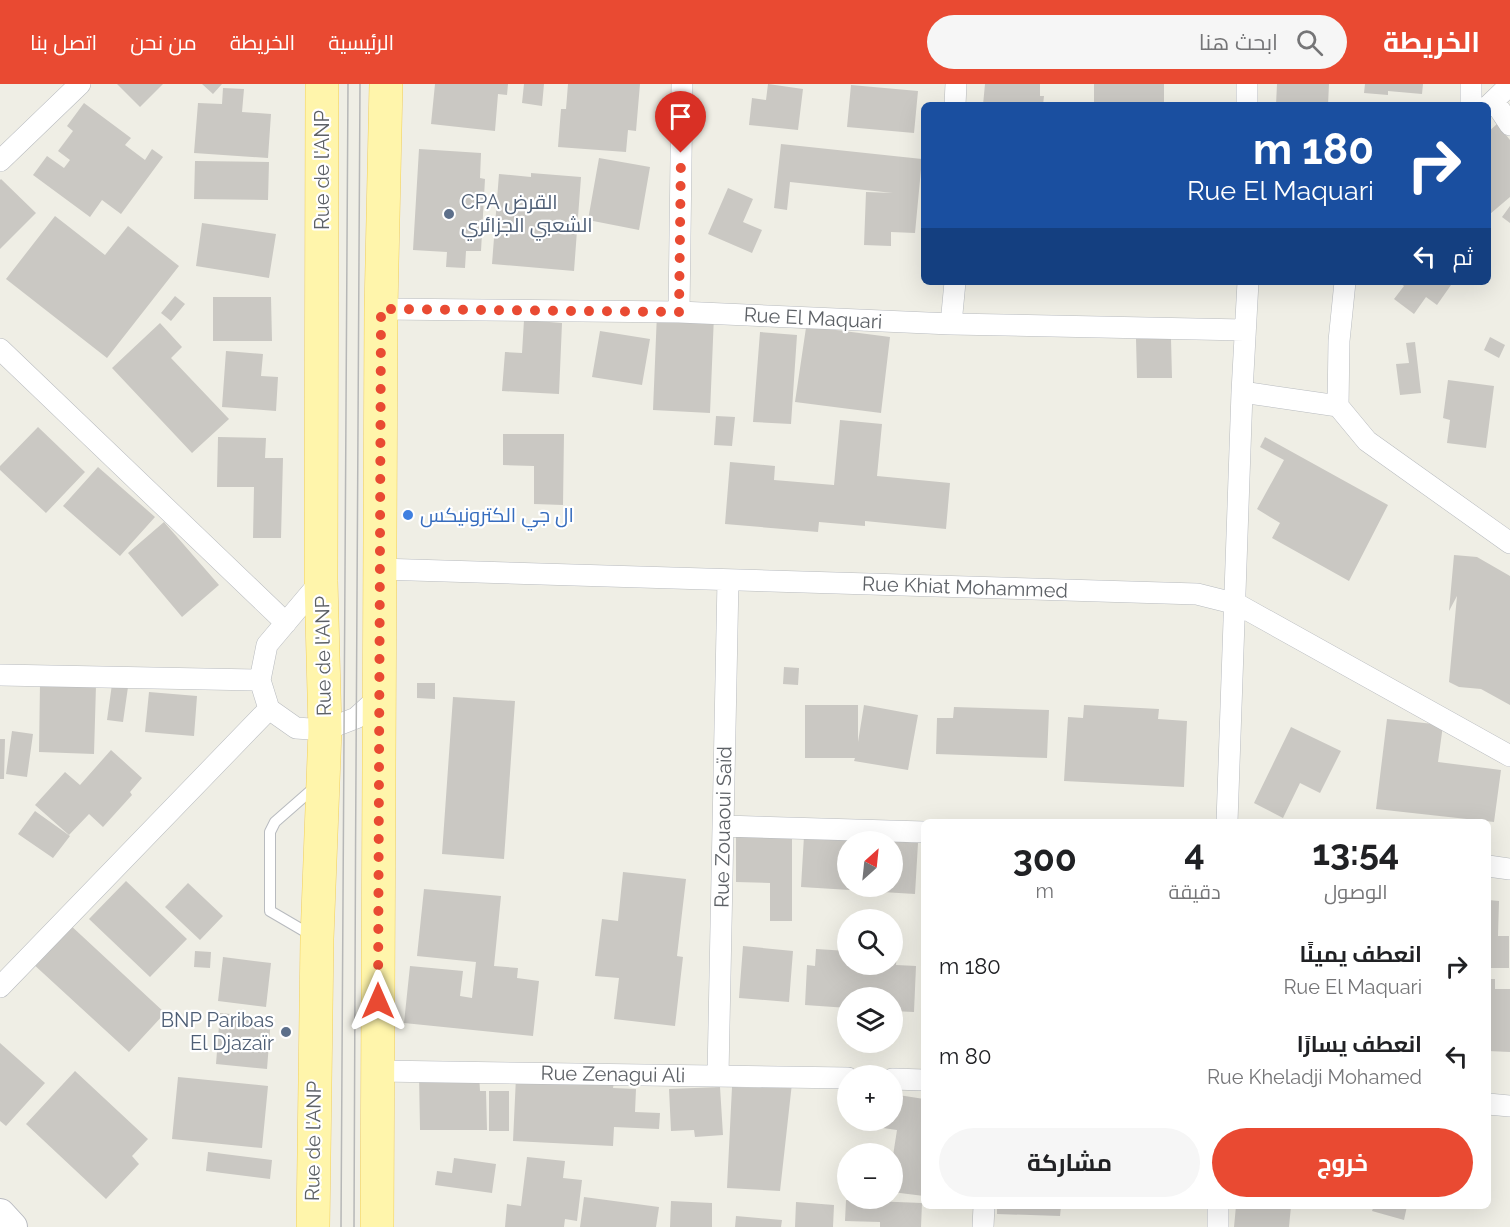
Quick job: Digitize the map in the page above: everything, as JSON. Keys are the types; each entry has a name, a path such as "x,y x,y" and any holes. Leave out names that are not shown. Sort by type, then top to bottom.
{"main road":[{"name":"Rue de l'ANP","path":"313,1227 317,939 325,730 321,581 322,84"},
{"path":"377,1227 381,309 386,84"}],"street":[{"path":"0,161 80,84"},
{"path":"679,312 682,84"},
{"path":"956,84 956,102"},
{"path":"1247,84 1247,102"},
{"path":"1471,84 1471,102"},
{"path":"1510,85 1491,103 1510,124"},
{"path":"951,324 955,285"},
{"path":"1227,819 1237,604 1244,330 1248,285"},
{"path":"1344,285 1339,341 1338,406 1366,441 1510,543"},
{"name":"Rue El Maquari","path":"381,309 679,312 951,324 1244,330"},
{"path":"0,349 286,623"},
{"path":"1242,392 1338,406"},
{"name":"Rue Khiat Mohammed","path":"379,569 1197,594 1237,604 1510,756"},
{"name":"Rue Zouaoui Saïd","path":"718,1075 728,580"},
{"path":"321,581 267,645 260,680 269,709 296,728 325,730 356,718 378,698"},
{"path":"0,675 260,680"},
{"path":"0,987 269,709"},
{"path":"723,826 921,832"},
{"path":"1491,866 1510,868"},
{"name":"Rue Zenagui Ali","path":"378,1071 837,1078"},
{"path":"903,1079 921,1080"},
{"path":"1491,1104 1510,1106"},
{"path":"984,1209 984,1227"},
{"path":"1218,1209 1218,1227"},
{"path":"0,1214 12,1227"}],"lane":[{"path":"317,939 270,911 270,832 276,822 324,778"}],"building":[{"path":"117,84 163,84 140,107"},
{"path":"202,84 222,84 213,94"},
{"path":"435,84 508,84 507,95 498,94 495,131 431,124"},
{"path":"524,84 544,84 542,106 522,103"},
{"path":"568,84 640,84 636,131 628,130 626,152 558,147 561,109 566,109"},
{"path":"768,84 803,89 798,130 749,125 752,98 766,100"},
{"path":"985,84 1040,84 1040,96 1044,96 1043,102 983,102"},
{"path":"1094,84 1164,84 1164,102 1094,102"},
{"path":"1277,84 1329,84 1328,102 1276,102"},
{"path":"1365,84 1423,84 1422,94 1388,91 1388,95 1364,93"},
{"path":"851,85 918,91 914,133 847,127"},
{"path":"223,88 244,89 242,112 271,114 268,158 194,153 198,103 222,104"},
{"path":"84,103 131,138 125,145 145,160 152,149 163,157 121,214 102,200 90,217 33,175 47,156 64,168 70,160 58,151 73,131 67,126"},
{"path":"1497,124 1510,140 1510,197 1491,213 1491,129"},
{"path":"781,144 921,159 915,233 891,232 891,246 864,245 866,192 893,193 790,182 787,210 774,208"},
{"name":"CPA القرض الشعبي الجزائري","path":"419,149 481,153 480,178 485,179 481,251 466,251 465,268 446,267 447,252 413,250"},
{"path":"599,158 650,167 639,230 588,220"},
{"path":"195,161 269,162 268,200 194,199"},
{"path":"531,173 581,177 574,271 492,264 499,174 531,177"},
{"path":"0,180 36,213 0,249"},
{"path":"728,188 753,199 743,222 762,230 752,253 708,234"},
{"path":"1510,206 1510,223 1502,217"},
{"path":"55,216 105,255 128,226 179,266 107,358 6,279"},
{"path":"202,223 276,234 269,278 196,266"},
{"path":"1402,285 1451,285 1437,305 1426,297 1414,314 1394,299 1404,286"},
{"path":"175,296 185,304 171,321 161,313"},
{"path":"213,297 271,297 272,341 213,341"},
{"path":"657,313 714,315 710,413 653,410"},
{"path":"524,320 562,323 559,394 502,391 505,352 522,353"},
{"path":"807,321 836,325 836,330 890,337 881,413 795,402"},
{"path":"160,323 182,347 171,358 229,419 192,453 112,368"},
{"path":"600,331 650,339 642,385 592,377"},
{"path":"760,332 797,335 791,424 753,422"},
{"path":"1490,337 1505,345 1499,358 1484,350"},
{"path":"1136,339 1171,339 1172,378 1137,378"},
{"path":"1415,342 1421,393 1400,395 1396,364 1409,363 1406,343"},
{"path":"226,351 263,354 261,376 278,377 276,411 222,407"},
{"path":"1448,380 1494,386 1486,448 1447,443 1450,420 1443,418"},
{"path":"716,416 735,417 732,446 714,445"},
{"path":"840,420 882,424 877,476 950,483 946,529 865,521 865,526 819,522 818,532 725,524 730,462 775,466 774,480 834,485"},
{"path":"38,427 85,472 46,513 0,470 0,466"},
{"path":"503,434 564,434 563,505 534,504 534,466 503,465"},
{"path":"218,437 266,438 265,458 283,458 281,538 253,538 254,487 217,487"},
{"path":"1265,437 1388,505 1349,581 1272,538 1280,523 1257,509 1284,460 1260,447"},
{"path":"98,467 155,517 120,556 63,506"},
{"path":"164,522 219,585 182,617 128,553"},
{"path":"1454,555 1477,557 1510,576 1510,705 1481,689 1459,687 1449,682 1457,596 1449,611"},
{"path":"784,667 799,668 798,685 783,684"},
{"path":"40,683 96,685 94,754 39,752"},
{"path":"417,683 435,683 435,699 417,698"},
{"path":"112,684 128,687 123,722 107,720"},
{"path":"149,692 197,696 194,736 145,732"},
{"path":"453,697 515,701 504,859 442,854"},
{"path":"805,705 858,705 858,742 864,705 918,715 908,770 854,761 855,758 805,758"},
{"path":"1084,705 1159,709 1158,719 1187,721 1184,787 1064,781 1068,717 1083,718"},
{"path":"954,707 1049,710 1047,758 936,754 937,718 953,718"},
{"path":"1387,719 1443,725 1438,762 1501,770 1494,822 1491,822 1491,819 1467,819 1376,809"},
{"path":"1291,727 1341,751 1320,793 1300,783 1283,818 1254,803"},
{"path":"12,731 33,734 27,777 6,774"},
{"path":"0,739 5,739 4,779 0,779"},
{"path":"111,750 142,778 130,792 132,795 103,827 89,814 69,835 35,805 65,772 80,785"},
{"path":"35,811 70,836 53,858 18,834"},
{"path":"736,834 792,834 792,921 770,921 770,883 736,882"},
{"path":"804,836 837,838 837,889 801,887"},
{"path":"903,842 918,843 915,894 903,893"},
{"path":"623,872 686,879 677,956 683,957 675,1026 614,1019 619,978 595,976 602,919 618,921"},
{"path":"126,881 187,939 150,977 89,919"},
{"path":"188,883 223,916 200,940 165,907"},
{"path":"424,889 501,896 494,966 518,968 517,978 539,981 533,1036 404,1023 410,966 463,971 460,996 472,998 476,962 417,956"},
{"path":"1491,900 1499,901 1498,936 1509,936 1509,968 1491,968"},
{"path":"68,923 165,1013 129,1052 31,962"},
{"path":"743,946 793,951 789,1002 739,998"},
{"path":"816,949 837,950 837,975 903,975 903,965 916,966 914,1012 903,1012 903,987 837,987 837,1007 805,1005 807,965 815,966"},
{"path":"195,951 211,952 210,968 194,967"},
{"path":"223,957 271,963 266,1007 218,1001"},
{"path":"1491,979 1495,979 1495,989 1510,989 1510,1052 1491,1051"},
{"path":"220,1013 271,1018 267,1069 216,1064"},
{"path":"0,1043 45,1083 6,1126 0,1121"},
{"path":"75,1071 148,1139 132,1156 139,1164 106,1199 26,1124"},
{"path":"479,1074 480,1091 486,1091 487,1130 420,1130 419,1075"},
{"path":"178,1077 268,1086 262,1148 172,1139"},
{"path":"516,1077 614,1082 613,1088 636,1089 635,1112 660,1113 659,1129 614,1127 613,1146 513,1141"},
{"path":"772,1083 792,1083 780,1191 727,1188 732,1087 760,1088"},
{"path":"720,1087 723,1135 695,1137 694,1130 671,1131 669,1089"},
{"path":"489,1091 509,1091 509,1131 489,1131"},
{"path":"903,1096 921,1099 921,1196 903,1193 903,1143 895,1143 897,1131 903,1131"},
{"path":"208,1152 272,1160 270,1179 206,1171"},
{"path":"527,1157 565,1161 563,1178 582,1180 577,1221 565,1219 564,1227 505,1227 507,1204 521,1206"},
{"path":"454,1158 496,1164 492,1193 435,1185 437,1171 452,1173"},
{"path":"584,1197 659,1207 656,1227 580,1227"},
{"path":"671,1201 712,1203 712,1227 670,1227"},
{"path":"796,1202 834,1205 833,1227 795,1227"},
{"path":"903,1202 921,1203 921,1227 880,1227 880,1222 845,1221 846,1209 903,1209"},
{"path":"997,1209 1061,1209 1060,1216 997,1214"},
{"path":"1236,1209 1291,1209 1289,1227 1234,1227"},
{"path":"1373,1209 1406,1209 1404,1220 1372,1211"},
{"path":"736,1216 782,1220 781,1227 735,1227"}],"tram line":[{"path":"341,1227 348,84"},
{"path":"354,1227 360,84"}],"place":[{"name":"CPA القرض الشعبي الجزائري","path":"449,214"},
{"name":"ال جي الكترونيكس","path":"408,515"},
{"name":"BNP Paribas El Djazaïr","path":"286,1032"}],"route":[{"path":"378,1001 381,309 679,312 681,153"}]}
